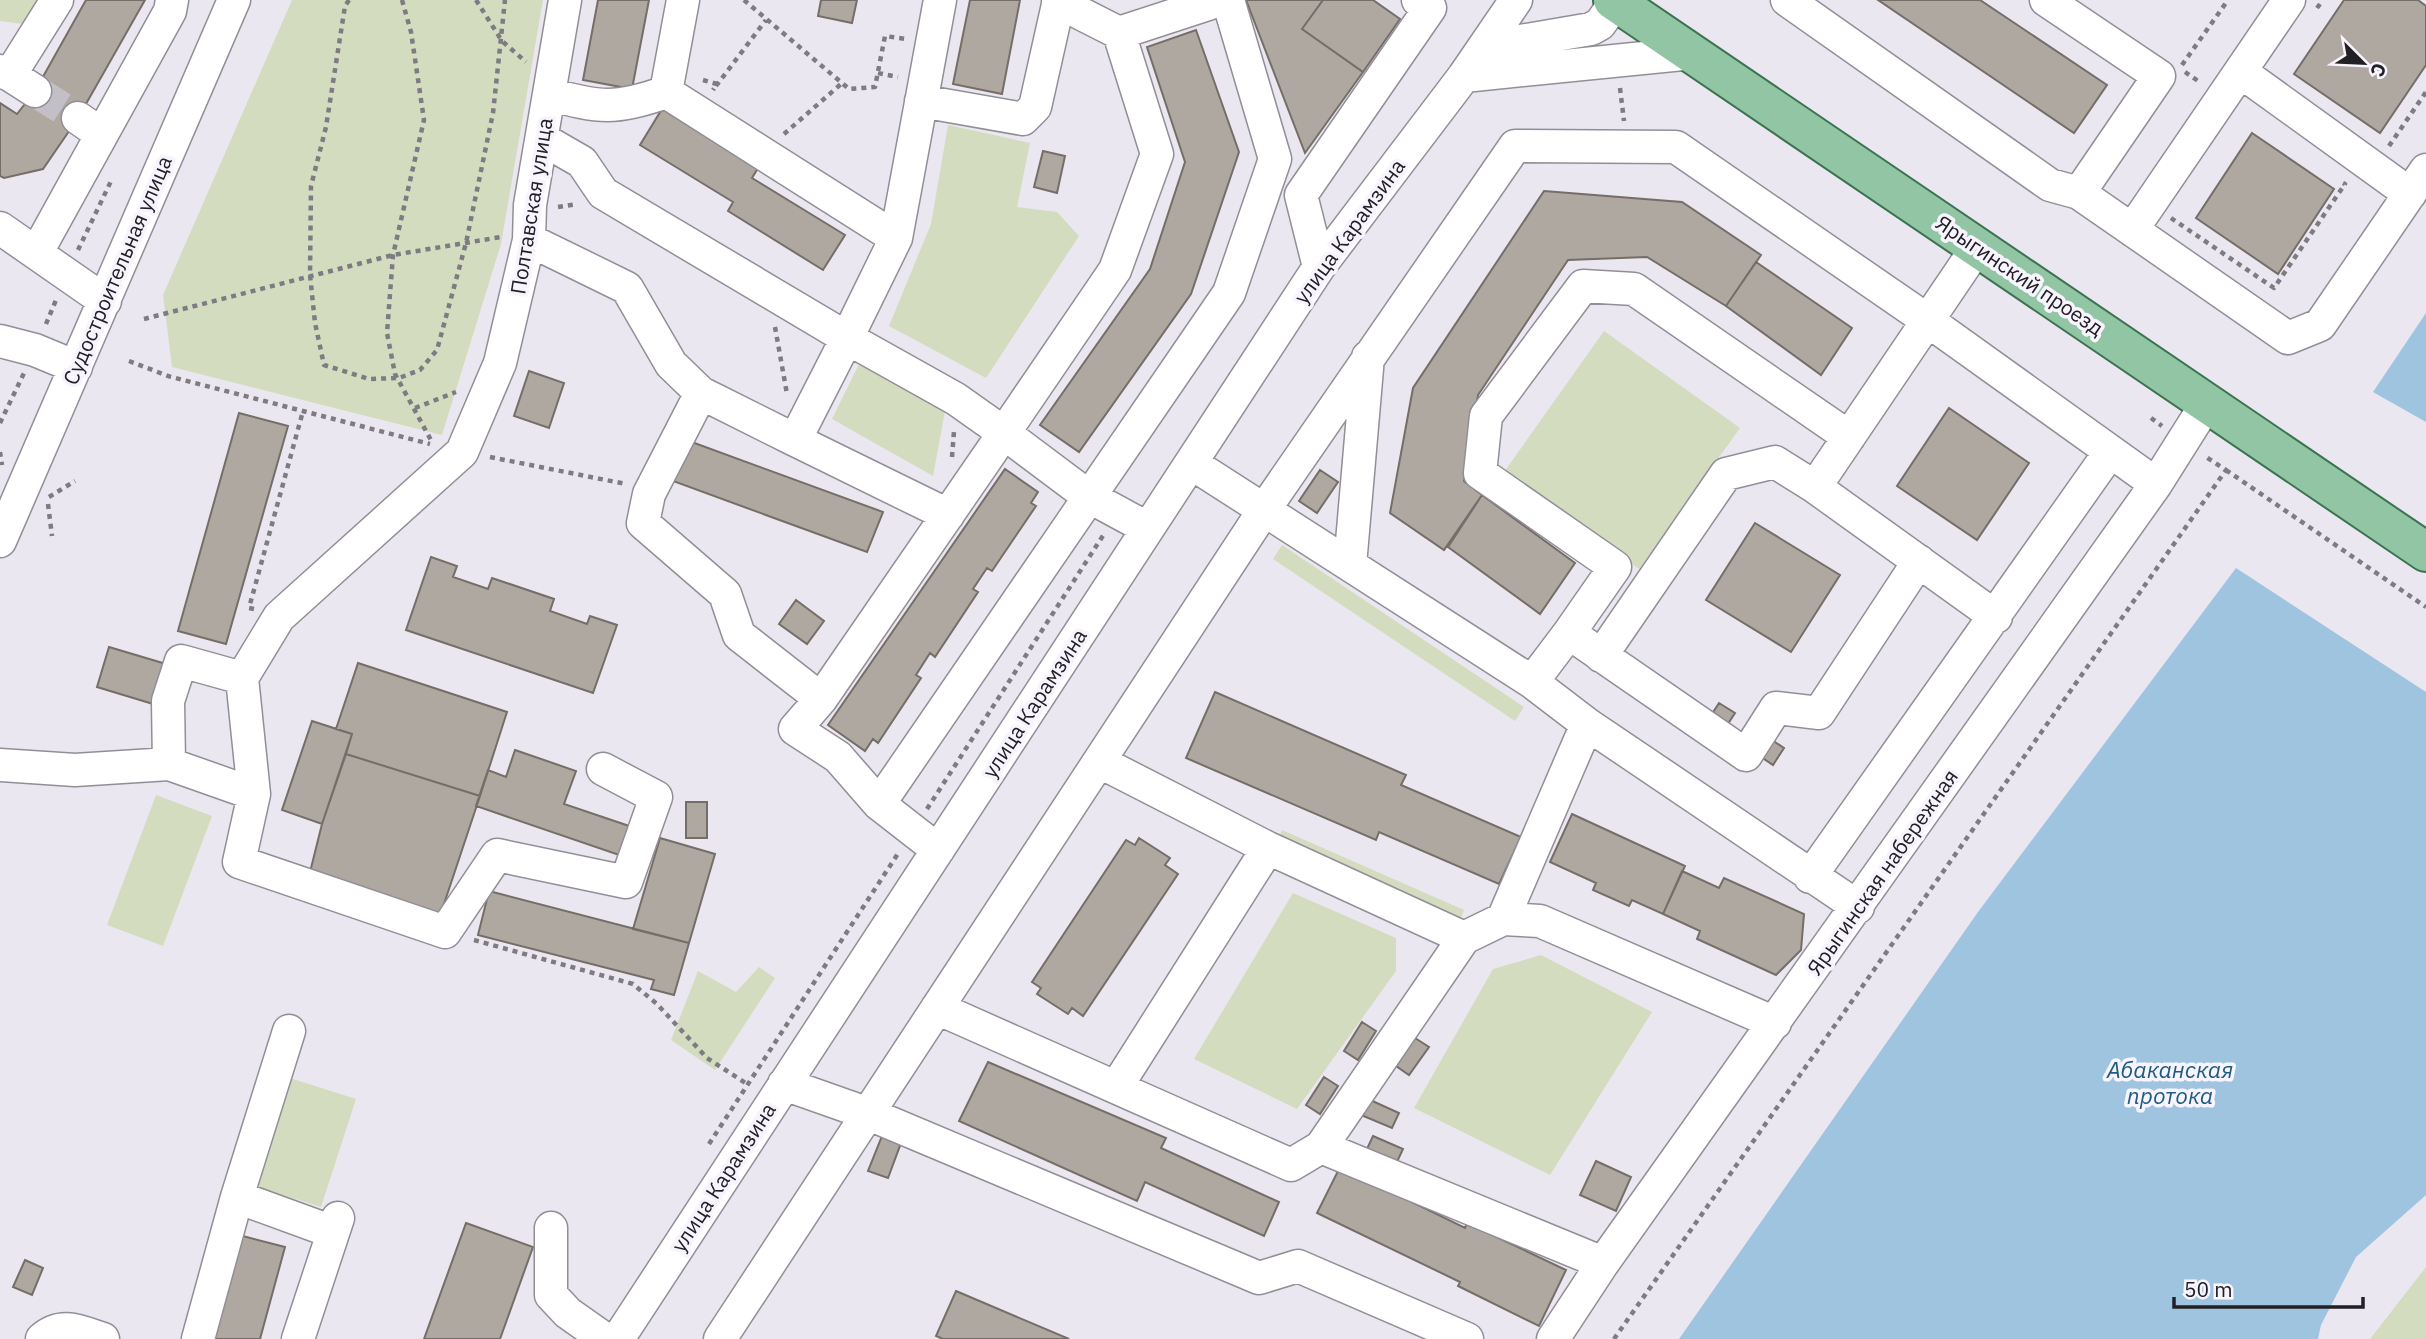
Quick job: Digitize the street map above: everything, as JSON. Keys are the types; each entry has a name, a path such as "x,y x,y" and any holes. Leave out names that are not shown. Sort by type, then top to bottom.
{"main road":[{"name":"Ярыгинский проезд","path":"1615,1 2426,552"}],"street":[{"path":"15,79 57,0"},
{"path":"37,253 90,126 170,11 172,0"},
{"name":"Судостроительная улица","path":"0,541 234,0"},
{"name":"Полтавская улица","path":"242,678 279,617 448,448 500,363 530,240 530,205 565,0"},
{"path":"666,92 683,0"},
{"path":"795,440 896,238 940,0"},
{"path":"1119,33 1220,0"},
{"path":"879,804 1088,496 1230,293 1275,159 1228,0"},
{"path":"1319,267 1301,195 1430,8 1419,0"},
{"name":"улица Карамзина","path":"618,1339 1319,267 1464,76 1517,0"},
{"path":"1787,0 2050,185 2079,193 2288,338 2320,325 2418,182 2374,169 2241,72"},
{"path":"2046,0 2159,76 2079,193"},
{"path":"2132,230 2288,0"},
{"path":"921,101 1023,119 1035,107 1059,1 1119,33 1157,154 1115,270 821,699 795,729 838,758 879,804 938,850"},
{"path":"1485,47 1591,29 1600,24 1615,1"},
{"path":"1464,76 1693,52"},
{"path":"549,94 584,104 628,106 666,92"},
{"path":"666,92 896,238"},
{"path":"542,139 582,162 603,193 847,338 956,399 1088,496 1147,528"},
{"path":"720,1339 1264,510 1368,355 1515,146 1676,147 1927,320 2156,484"},
{"path":"0,228 68,272 105,301"},
{"path":"530,240 627,288 671,365 701,393 948,514"},
{"path":"1815,487 1978,246"},
{"path":"1532,682 1615,567 1480,473 1486,416 1583,286 1634,289 1849,437"},
{"path":"0,341 35,350 76,367"},
{"path":"1350,565 1368,355"},
{"path":"701,393 649,494 643,523 725,594 739,635 821,699"},
{"name":"Ярыгинская набережная","path":"1553,1339 1603,1263 2156,484 2207,403"},
{"path":"1810,877 2110,452"},
{"path":"1601,656 1726,474 1775,462 1815,487 1996,617"},
{"path":"1191,463 1532,682 1587,724 1858,907"},
{"path":"1569,633 1746,755 1776,708 1819,713 1919,561"},
{"path":"169,764 168,701 181,661 242,678 254,794 239,862 446,932 497,855 626,882 656,797 603,769"},
{"path":"1503,919 1587,724"},
{"path":"1100,762 1268,848 1464,938"},
{"path":"0,765 75,770 169,764 254,794"},
{"path":"1117,1086 1268,848"},
{"path":"937,1008 1291,1165 1321,1147 1464,938 1503,919 1540,921 1775,1023"},
{"path":"198,1339 237,1197 289,1031"},
{"path":"784,1084 869,1114 1259,1278 1298,1266 1467,1339"},
{"path":"1321,1147 1603,1263"},
{"path":"237,1197 336,1225 298,1339"},
{"path":"551,1228 551,1295 568,1313 604,1339"},
{"path":"42,1339 54,1329 69,1328 103,1339"}],"path":[{"path":"349,0 345,6 326,127 311,186 310,275 314,323 324,365 369,379 399,378 419,370 437,350 466,243 494,113 505,0"},
{"path":"402,0 411,32 424,120 393,255 387,333 395,374 448,448"},
{"path":"476,0 502,41 534,70 549,94"},
{"path":"744,0 750,2 766,19 849,89 875,88 885,36 906,39"},
{"path":"2169,61 2180,68 2228,0"},
{"path":"694,110 766,19"},
{"path":"878,73 898,77"},
{"path":"765,155 842,84"},
{"path":"1619,85 1627,145"},
{"path":"2374,169 2426,92"},
{"path":"0,423 115,173"},
{"path":"2171,218 2274,288 2345,184"},
{"path":"546,208 580,203"},
{"path":"144,319 393,255 508,236 530,240"},
{"path":"769,291 795,440"},
{"path":"130,361 168,376 303,411 448,448 615,480 649,494"},
{"path":"279,617 249,608 303,411"},
{"path":"2151,418 2426,607"},
{"path":"1614,1339 2226,470"},
{"path":"52,536 47,498 75,481"},
{"path":"883,877 1118,513"},
{"path":"446,932 633,984 657,1004 707,1058 747,1084"}],"green space":[{"path":"0,0 39,0 23,24 0,21"},
{"path":"292,0 543,0 501,244 442,435 172,367 163,295"},
{"path":"948,125 1030,143 1017,207 1057,212 1079,236 986,378 889,326 931,224"},
{"path":"1604,331 1740,428 1639,569 1504,472"},
{"path":"859,364 945,411 933,476 832,419"},
{"path":"1282,545 1524,707 1515,721 1273,559"},
{"path":"156,795 212,816 163,946 107,925"},
{"path":"1282,830 1464,910 1458,925 1276,845"},
{"path":"1293,893 1396,938 1396,971 1297,1109 1194,1059"},
{"path":"1541,955 1652,1012 1550,1175 1414,1108 1493,969"},
{"path":"759,967 775,978 715,1070 671,1040 698,971 736,992"},
{"path":"290,1078 356,1099 321,1207 254,1186"},
{"path":"2426,1267 2426,1339 2370,1339"}],"water":[{"path":"2426,313 2426,422 2373,392"},
{"name":"Абаканская протока","path":"2236,568 2426,692 2426,1195 2356,1257 2321,1325 2318,1339 1679,1339 1978,912"}],"building":[{"path":"86,0 145,0 78,118 43,169 4,178 0,176 0,103 17,114 35,91"},
{"path":"598,0 649,0 632,89 583,80"},
{"path":"821,0 857,0 852,23 818,16"},
{"path":"970,0 1020,0 1002,94 953,84"},
{"path":"1246,0 1323,0 1302,29 1363,72 1305,153"},
{"path":"1323,0 1373,0 1400,19 1363,72 1302,29"},
{"path":"1878,0 1980,0 2107,85 2074,133"},
{"path":"2344,0 2418,0 2426,6 2426,65 2380,133 2294,74"},
{"path":"1196,30 1239,152 1191,294 1079,452 1040,425 1150,269 1185,162 1147,47"},
{"path":"662,109 758,168 752,178 845,235 823,270 728,211 733,202 640,145"},
{"path":"2252,133 2334,189 2278,274 2196,218"},
{"path":"1043,151 1065,156 1057,193 1034,187"},
{"path":"1544,191 1682,202 1761,255 1726,306 1647,257 1568,260 1478,395 1464,481 1482,495 1444,550 1390,513 1413,388"},
{"path":"1756,262 1852,328 1821,375 1726,306"},
{"path":"529,371 564,383 549,428 514,416"},
{"path":"1949,408 2029,463 1977,540 1897,486"},
{"path":"239,413 288,426 226,644 178,631"},
{"path":"689,441 883,512 867,552 673,481"},
{"path":"1005,469 1038,492 1031,503 1036,506 992,571 987,568 973,589 978,592 935,657 930,653 916,675 921,678 878,743 873,739 865,751 828,725"},
{"path":"1320,470 1338,482 1317,513 1299,501"},
{"path":"1482,495 1575,563 1540,614 1448,547"},
{"path":"1755,523 1840,575 1791,652 1706,600"},
{"path":"431,557 457,566 453,577 488,589 492,578 554,599 550,611 587,624 590,616 617,625 593,693 406,630"},
{"path":"796,600 824,621 807,644 779,624"},
{"path":"109,647 166,664 153,704 97,687"},
{"path":"358,663 507,712 480,796 346,754 352,734 336,729"},
{"path":"1215,692 1406,775 1401,785 1521,837 1499,884 1379,832 1376,840 1186,758"},
{"path":"1719,703 1735,713 1724,730 1708,720"},
{"path":"312,721 352,734 322,824 282,810"},
{"path":"1769,738 1784,748 1773,765 1758,755"},
{"path":"515,750 576,771 564,804 635,828 625,857 476,806 488,770 506,777"},
{"path":"346,754 480,796 440,916 310,872 322,824"},
{"path":"686,802 707,802 707,838 686,838"},
{"path":"1572,814 1685,866 1663,914 1632,900 1629,906 1593,890 1596,883 1550,862"},
{"path":"660,838 715,854 689,943 633,929"},
{"path":"1139,838 1170,858 1165,865 1178,874 1083,1016 1072,1008 1068,1014 1037,994 1041,988 1032,982 1126,840 1135,845"},
{"path":"1682,871 1719,888 1724,878 1804,914 1801,950 1776,975 1697,939 1700,931 1663,914"},
{"path":"489,891 689,943 674,995 651,989 654,980 478,935"},
{"path":"1362,1022 1376,1031 1358,1060 1344,1051"},
{"path":"1415,1038 1429,1047 1409,1075 1396,1066"},
{"path":"988,1062 1166,1138 1161,1148 1279,1202 1264,1236 1145,1182 1137,1201 959,1121"},
{"path":"1324,1077 1338,1086 1320,1114 1306,1105"},
{"path":"1368,1099 1399,1113 1392,1128 1361,1115"},
{"path":"882,1136 901,1143 888,1178 868,1171"},
{"path":"1373,1136 1403,1149 1396,1164 1366,1151"},
{"path":"1596,1161 1631,1177 1616,1211 1580,1195"},
{"path":"1340,1167 1465,1228 1467,1223 1566,1270 1539,1326 1458,1286 1460,1282 1317,1213"},
{"path":"466,1223 533,1247 500,1339 424,1339"},
{"path":"239,1235 285,1247 260,1339 214,1339"},
{"path":"25,1260 43,1268 32,1295 13,1287"},
{"path":"956,1291 1069,1339 943,1339 936,1336"}],"tunnel":[{"path":"35,91 78,118"}]}
